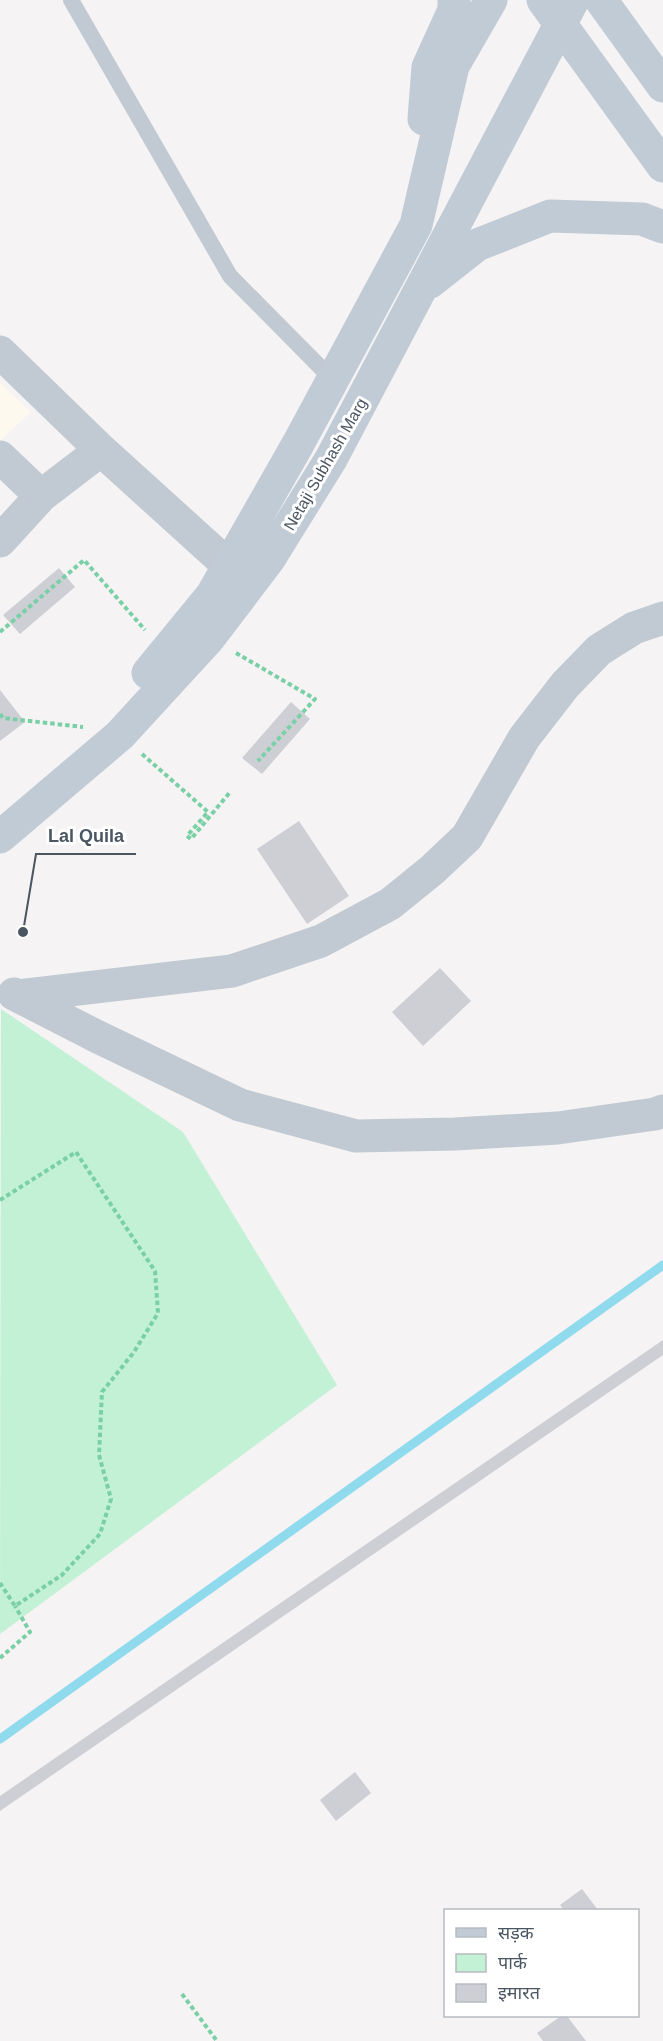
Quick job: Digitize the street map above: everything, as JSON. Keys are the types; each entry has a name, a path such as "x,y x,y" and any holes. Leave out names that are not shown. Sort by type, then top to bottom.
{"main road":[{"path":"416,225 428,67 454,10 454,0"},
{"name":"Netaji Subhash Marg","path":"0,815 111,732 165,652 212,595 333,380 416,225 453,66 491,0"},
{"path":"601,0 663,86"},
{"name":"Netaji Subhash Marg","path":"0,837 209,638 269,559 331,459 420,290 558,8"},
{"path":"558,8 663,166"},
{"path":"420,290 477,245 550,216 642,219 663,227"}],"street":[{"path":"0,352 101,450 229,566"},
{"path":"0,541 41,496 101,450"},
{"path":"0,457 41,496"},
{"path":"9,990 232,971 321,941 390,904 432,870 467,837 524,738 565,685 598,650 634,628 663,618"},
{"path":"9,990 98,1038 240,1105 356,1136 456,1134 558,1128 663,1111"}],"lane":[{"path":"71,0 230,276 333,380"}],"path":[{"path":"0,632 84,560 165,652"},
{"path":"209,638 315,699 258,761"},
{"path":"0,714 3,718 111,732 208,812 187,836 190,839 231,791"},
{"path":"0,1200 76,1152 155,1271 158,1312 134,1352 102,1392 99,1455 111,1499 100,1534 62,1575 15,1606"},
{"path":"0,1582 30,1632 0,1658"},
{"path":"182,1994 217,2041"}],"shaded area":[{"path":"0,383 31,412 0,441"}],"green space":[{"path":"1,1009 183,1132 337,1385 0,1634"}],"building":[{"path":"59,568 75,587 20,634 3,615"},
{"path":"0,690 25,722 0,741"},
{"path":"291,702 310,719 262,774 242,758"},
{"path":"299,821 349,896 307,924 257,849"},
{"path":"440,968 471,1001 423,1046 392,1012"},
{"path":"663,1340 663,1355 0,1811 0,1796"},
{"path":"355,1772 371,1793 336,1821 320,1800"},
{"path":"582,1889 597,1909 563,1909 560,1905"},
{"path":"560,2017 568,2017 586,2041 543,2041 537,2033"}],"waterway":[{"path":"0,1739 663,1265"}],"place":[{"name":"Lal Quila","path":"23,932"}]}
